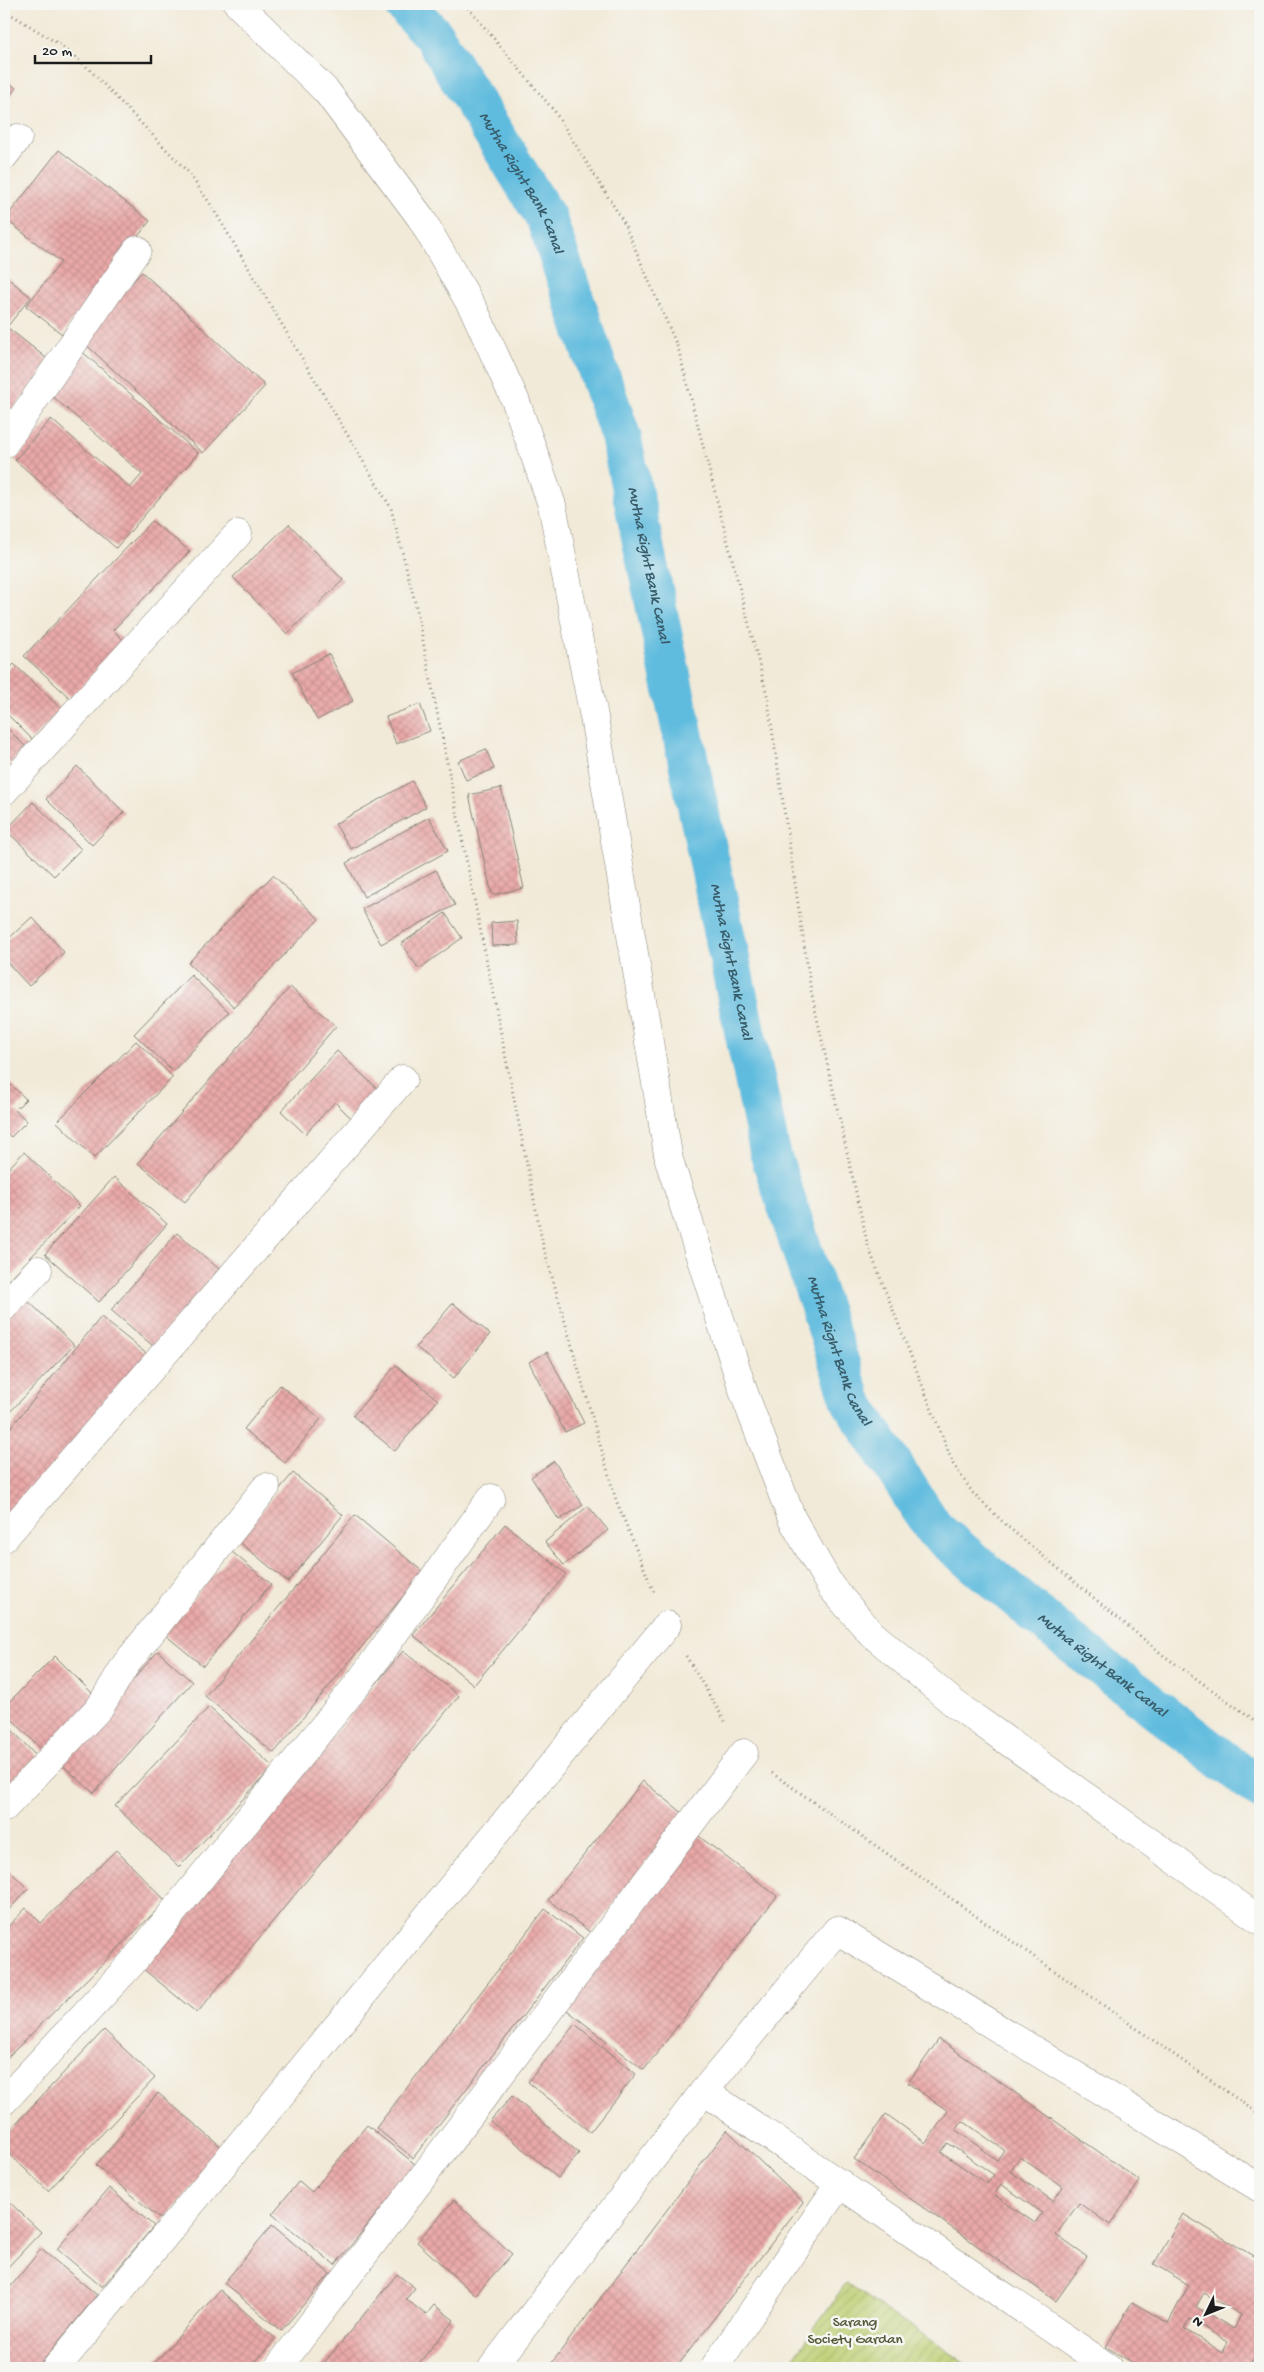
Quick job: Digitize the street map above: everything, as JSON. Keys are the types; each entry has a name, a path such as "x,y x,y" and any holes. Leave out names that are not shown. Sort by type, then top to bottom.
{"street":[{"path":"238,4 327,92 421,218 475,312 516,402 552,505 594,717 669,1160 744,1393 792,1519 831,1587 871,1633 955,1704 1260,1920"},
{"path":"4,444 136,250"},
{"path":"4,791 238,534"},
{"path":"4,1538 403,1079"},
{"path":"4,1307 38,1270"},
{"path":"4,1808 100,1707 126,1664 266,1487"},
{"path":"4,2101 132,1963 361,1680 490,1498"},
{"path":"56,2368 667,1625"},
{"path":"278,2368 744,1753"},
{"path":"492,2368 704,2091 837,1930 1260,2188"},
{"path":"704,2091 1109,2368"},
{"path":"714,2368 840,2183"}],"path":[{"path":"464,4 555,112 623,221 678,348 767,695 811,991 868,1246 953,1464 973,1493 1008,1527 1163,1655 1260,1724"},
{"path":"4,10 59,44 88,68 188,172 211,205 390,508 418,615 543,1245 616,1500 667,1625 744,1753 1260,2115"}],"green space":[{"name":"Sarang Society Gardan","path":"846,2283 973,2368 786,2368"}],"building":[{"path":"4,78 16,88 4,104"},
{"path":"59,150 150,221 62,334 26,306 61,262 5,219"},
{"path":"142,272 265,386 203,453 80,339"},
{"path":"4,275 31,297 7,327 50,361 4,421"},
{"path":"78,348 198,453 116,548 15,460 51,419 130,488 142,474 43,388"},
{"path":"152,521 190,551 113,630 124,641 70,698 24,656"},
{"path":"289,524 343,580 287,634 233,577"},
{"path":"329,654 353,701 317,720 292,673"},
{"path":"14,664 61,709 32,739 4,711 4,674"},
{"path":"420,704 430,731 396,744 386,717"},
{"path":"4,725 26,747 4,770"},
{"path":"486,749 494,769 466,780 458,761"},
{"path":"77,766 124,812 92,845 46,799"},
{"path":"412,781 426,807 351,849 335,824"},
{"path":"501,788 524,888 492,895 469,795"},
{"path":"33,802 81,849 54,876 6,830"},
{"path":"429,817 448,851 364,897 346,863"},
{"path":"436,870 455,905 381,944 362,909"},
{"path":"273,875 319,919 234,1007 188,963"},
{"path":"445,913 462,938 419,969 401,944"},
{"path":"32,917 64,952 29,986 4,959 4,943"},
{"path":"517,921 518,945 492,946 491,923"},
{"path":"191,975 229,1012 173,1071 134,1034"},
{"path":"290,987 336,1026 185,1202 138,1163"},
{"path":"136,1041 173,1077 94,1158 57,1122"},
{"path":"337,1051 379,1090 352,1119 335,1102 305,1134 281,1111"},
{"path":"4,1078 26,1099 15,1110 27,1121 11,1137 4,1131"},
{"path":"24,1152 80,1206 4,1285 4,1173"},
{"path":"114,1177 167,1224 99,1302 45,1254"},
{"path":"177,1233 219,1269 153,1346 111,1310"},
{"path":"25,1298 74,1345 4,1418 4,1320"},
{"path":"453,1303 490,1334 454,1378 416,1347"},
{"path":"101,1317 148,1355 4,1532 4,1436"},
{"path":"547,1352 584,1423 565,1432 529,1362"},
{"path":"396,1365 438,1400 395,1451 353,1416"},
{"path":"280,1385 321,1419 285,1463 244,1429"},
{"path":"554,1461 583,1505 559,1520 531,1477"},
{"path":"293,1473 343,1515 288,1582 237,1540"},
{"path":"588,1506 608,1530 564,1565 545,1542"},
{"path":"355,1515 423,1572 274,1753 205,1696"},
{"path":"505,1524 566,1574 474,1685 413,1635"},
{"path":"232,1552 271,1584 203,1666 164,1634"},
{"path":"158,1651 192,1682 94,1793 60,1763"},
{"path":"403,1651 459,1696 197,2013 142,1968"},
{"path":"55,1656 98,1699 44,1752 4,1711 4,1707"},
{"path":"209,1707 273,1767 179,1867 115,1806"},
{"path":"4,1721 37,1757 4,1788"},
{"path":"643,1781 684,1814 591,1933 548,1900"},
{"path":"696,1834 777,1896 644,2070 563,2007"},
{"path":"116,1850 166,1901 4,2061 4,1931 26,1908 41,1923"},
{"path":"4,1865 28,1889 4,1915"},
{"path":"545,1909 583,1938 413,2158 376,2128"},
{"path":"575,2024 636,2074 590,2132 528,2082"},
{"path":"104,2030 155,2078 48,2191 4,2149 4,2136"},
{"path":"939,2039 1140,2181 1110,2225 1079,2203 1056,2235 1087,2257 1056,2301 854,2159 886,2114 926,2143 948,2111 908,2083","holes":["963,2121 1004,2150 997,2160 956,2130","948,2143 994,2175 987,2184 941,2152","1020,2157 1063,2187 1053,2201 1010,2171","1001,2184 1042,2213 1035,2223 994,2195"]},
{"path":"158,2093 224,2149 163,2221 96,2165"},
{"path":"512,2096 579,2153 558,2178 490,2121"},
{"path":"367,2125 416,2165 335,2265 272,2214 299,2181 312,2192"},
{"path":"727,2130 803,2202 676,2368 548,2368"},
{"path":"109,2188 154,2226 102,2287 57,2249"},
{"path":"4,2197 41,2232 4,2271"},
{"path":"454,2200 512,2254 475,2295 417,2242"},
{"path":"1183,2214 1260,2260 1260,2359 1255,2356 1249,2366 1253,2368 1142,2368 1106,2347 1132,2302 1168,2323 1189,2285 1154,2264","holes":["1204,2293 1241,2315 1234,2329 1196,2307","1190,2319 1228,2342 1222,2352 1184,2329"]},
{"path":"272,2225 330,2274 281,2331 224,2283"},
{"path":"41,2249 97,2295 37,2368 4,2368 4,2295"},
{"path":"397,2274 415,2288 406,2299 426,2315 434,2305 454,2320 415,2368 320,2368"},
{"path":"220,2290 276,2339 250,2368 159,2368 154,2364"}],"waterway":[{"name":"Mutha Right Bank Canal","path":"404,4 433,35 546,218 621,438 770,1153 852,1402 934,1529 1065,1638 1260,1789"}]}
